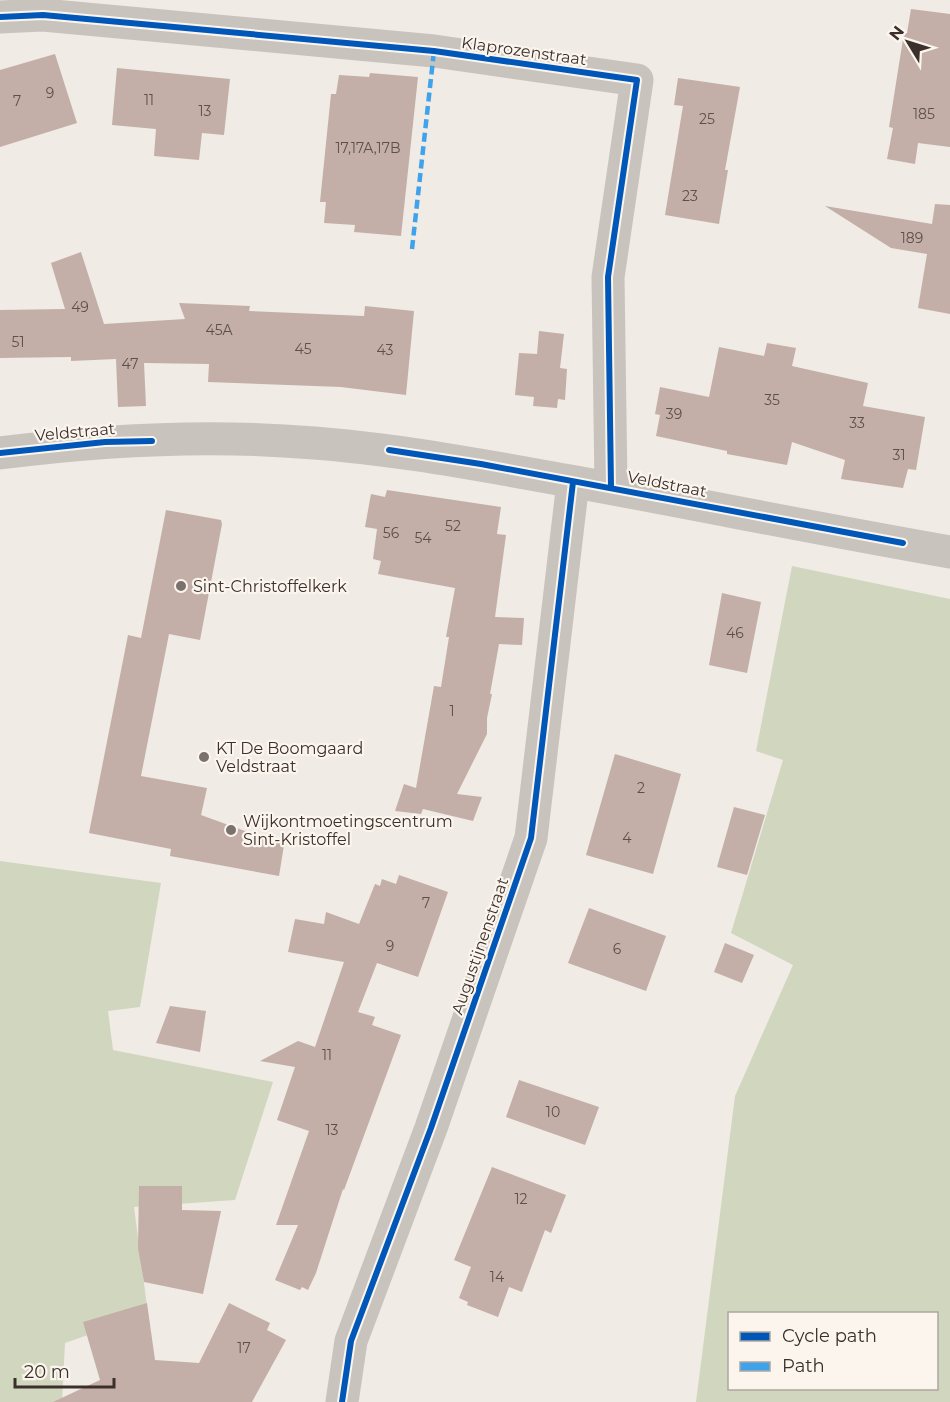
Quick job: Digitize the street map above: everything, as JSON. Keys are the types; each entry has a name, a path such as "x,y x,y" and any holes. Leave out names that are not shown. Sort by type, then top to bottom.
{"street":[{"name":"Klaprozenstraat","path":"0,16 43,15 434,51 637,80 608,277 611,487"},
{"name":"Veldstraat","path":"0,453 105,442 233,439 389,450 611,487 950,552"},
{"name":"Augustijnenstraat","path":"342,1402 351,1341 431,1128 531,838 573,482"}],"green space":[{"path":"792,566 950,599 950,1402 696,1402 735,1096 793,965 731,933 783,760 756,751"},
{"path":"0,861 161,883 140,1007 108,1011 113,1050 273,1082 235,1200 134,1207 148,1314 65,1343 62,1402 0,1402"}],"building":[{"path":"911,9 950,14 950,147 918,143 915,164 887,159 893,128 889,127 904,33 907,33"},
{"path":"55,54 77,123 0,147 0,70"},
{"path":"117,68 230,79 224,135 202,133 199,160 154,156 156,129 112,125"},
{"path":"370,73 418,77 401,236 354,232 355,225 324,223 326,202 320,202 331,94 336,94 339,75 369,77"},
{"path":"678,78 740,87 725,170 728,170 719,224 665,215 683,106 674,105"},
{"path":"935,204 950,205 950,314 918,308 927,254 891,248 825,206 932,224"},
{"path":"81,252 104,324 185,319 179,303 250,306 249,311 364,316 365,306 414,311 406,395 341,387 208,382 209,364 144,363 146,406 118,407 116,359 71,361 71,357 0,358 0,310 65,309 51,263"},
{"path":"539,331 564,334 560,368 567,369 565,400 558,399 557,408 533,406 534,397 515,395 519,353 537,354"},
{"path":"767,343 796,348 792,366 868,383 863,406 925,417 916,470 908,469 903,488 841,479 845,460 792,442 787,465 727,454 727,451 656,436 660,415 655,414 660,387 709,397 719,347 764,356"},
{"path":"387,490 501,507 497,534 506,535 495,617 524,618 522,645 499,644 490,694 492,694 487,718 487,734 457,794 482,797 473,821 423,809 421,814 395,811 404,784 416,788 434,686 441,687 449,637 446,637 455,588 378,574 381,561 373,559 377,529 365,527 371,494 385,497"},
{"path":"166,510 221,520 222,524 200,640 169,634 141,776 207,788 201,815 284,845 279,876 170,856 171,849 89,833 128,635 141,638"},
{"path":"722,593 761,602 747,673 709,665"},
{"path":"615,754 681,774 653,874 586,855"},
{"path":"734,807 765,815 747,875 717,867"},
{"path":"399,875 448,892 418,977 377,963 358,1012 375,1017 372,1025 401,1035 343,1189 316,1273 308,1290 302,1287 300,1290 275,1280 298,1225 276,1225 309,1131 277,1120 295,1067 260,1061 298,1041 315,1047 344,962 288,952 295,919 324,924 326,912 359,924 375,884 380,886 382,879 396,884"},
{"path":"589,908 666,936 646,991 568,963"},
{"path":"725,943 754,955 742,983 714,972"},
{"path":"170,1006 206,1011 200,1052 156,1043"},
{"path":"519,1080 599,1107 585,1145 506,1117"},
{"path":"492,1167 566,1195 551,1233 545,1230 522,1292 509,1287 498,1317 467,1305 468,1302 459,1298 471,1267 454,1260"},
{"path":"139,1186 182,1186 182,1210 221,1211 203,1294 144,1282 138,1248"},
{"path":"147,1303 155,1360 199,1363 229,1303 270,1323 267,1330 286,1340 252,1402 53,1402 100,1380 83,1322"}],"marked path":[{"path":"412,249 434,51"}],"cycle path":[{"path":"0,17 43,15 434,51 637,80 608,277 611,487"},
{"path":"0,453 105,442 152,441"},
{"path":"389,450 481,464 903,543"},
{"path":"342,1402 351,1341 431,1128 531,838 573,482"}],"place":[{"name":"Sint-Christoffelkerk","path":"181,586"},
{"name":"KT De Boomgaard Veldstraat","path":"204,757"},
{"name":"Wijkontmoetingscentrum Sint-Kristoffel","path":"231,830"}]}
